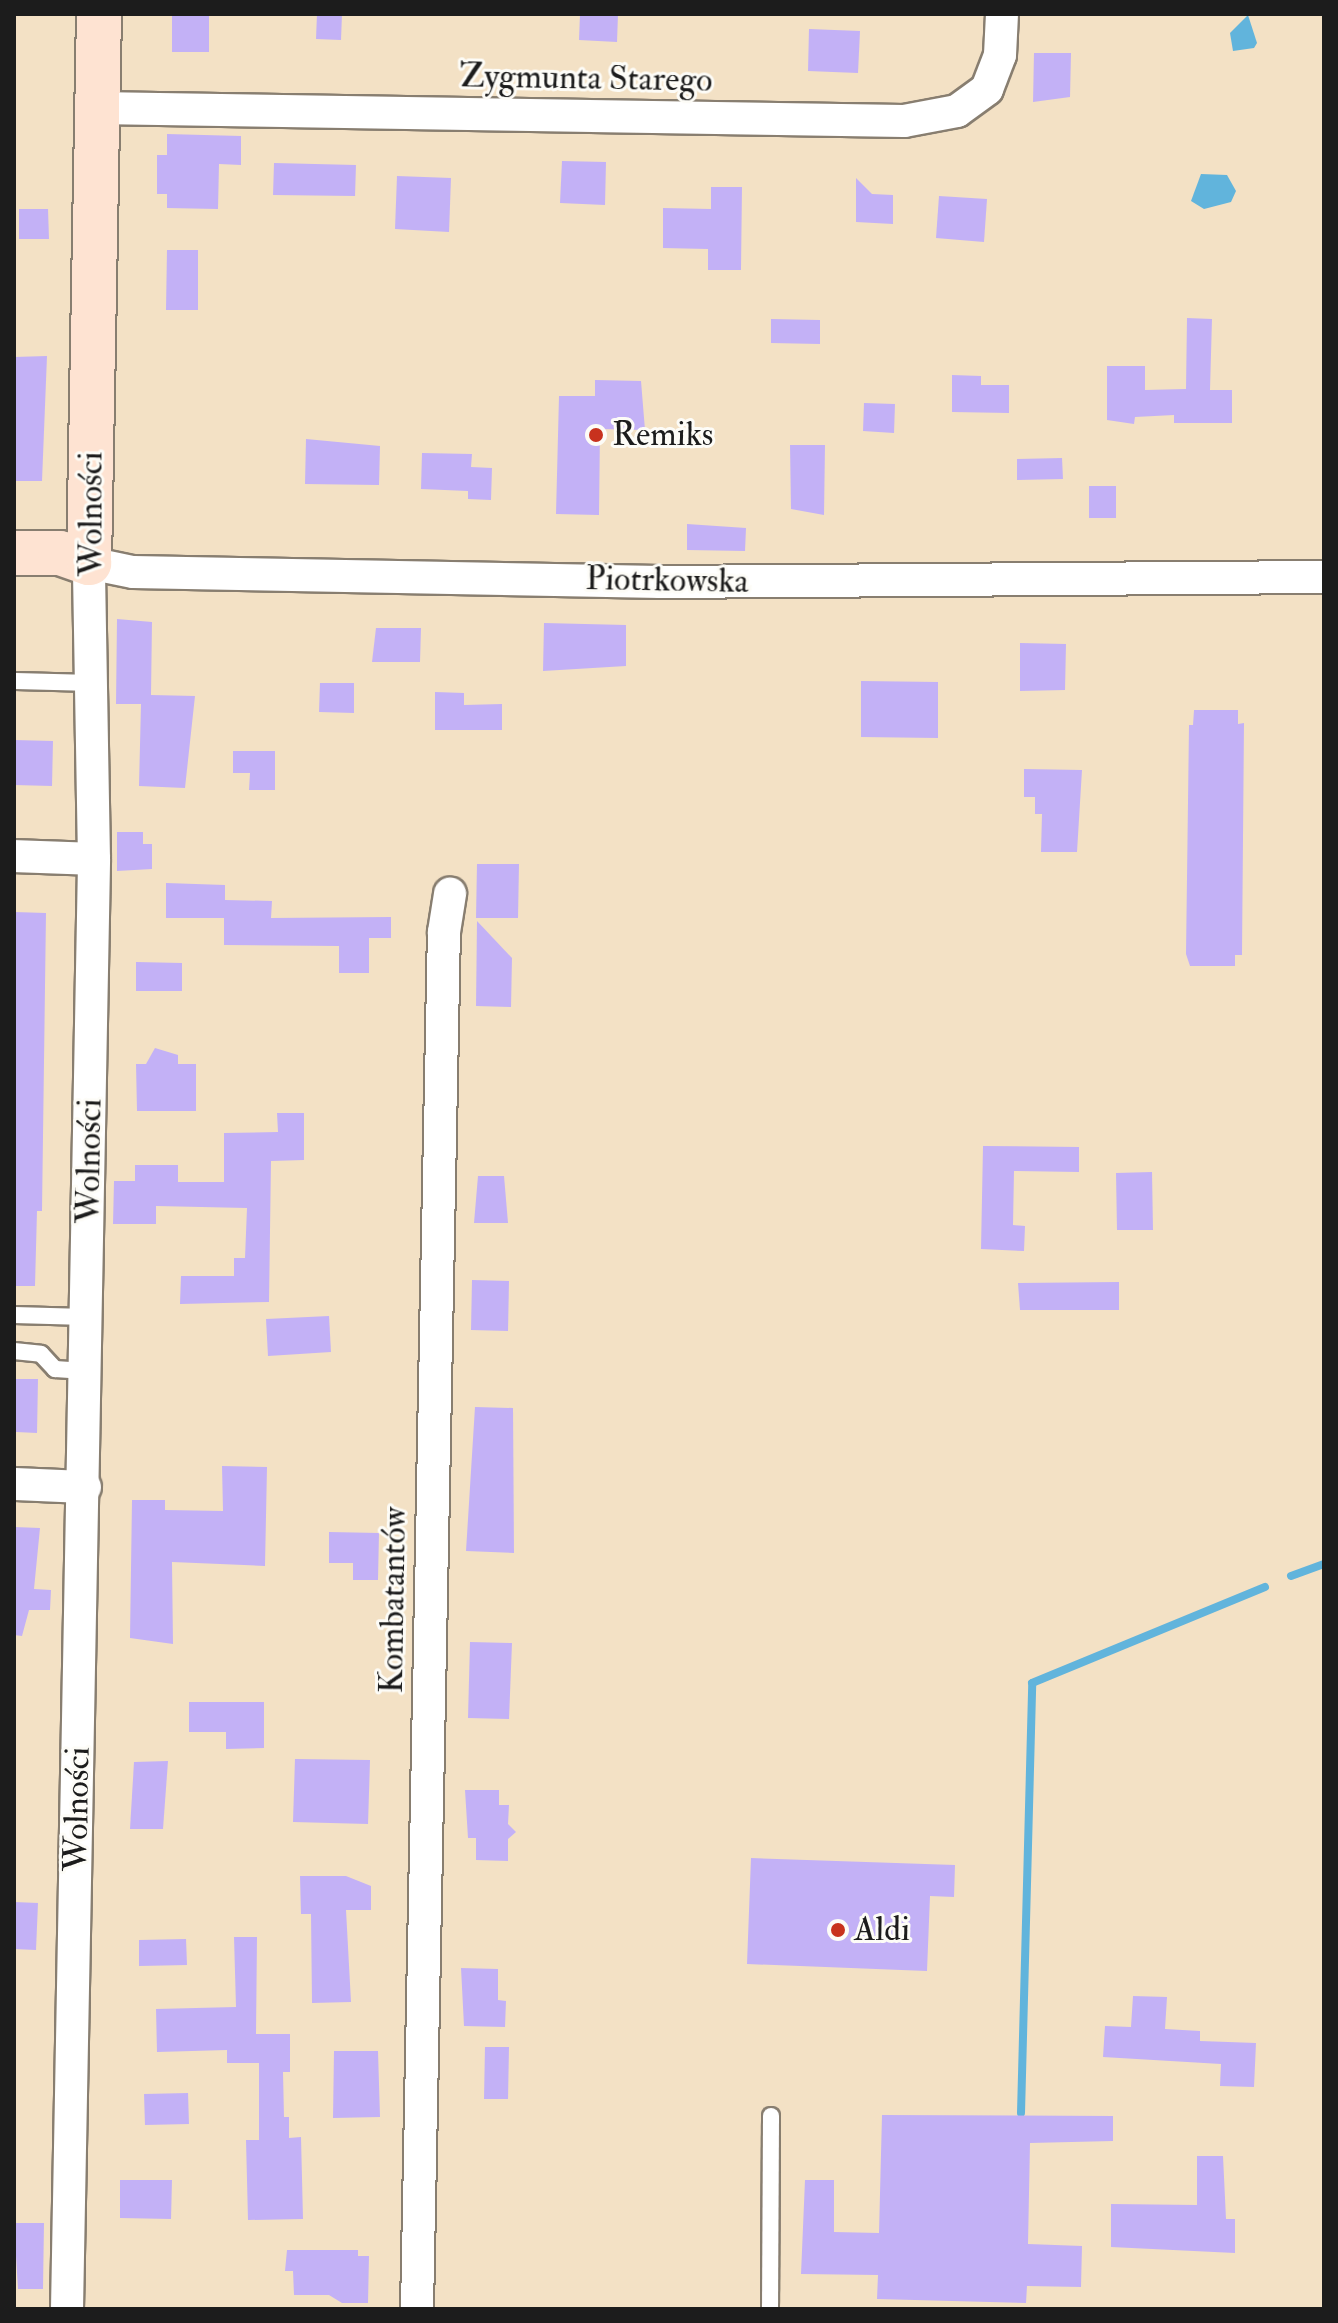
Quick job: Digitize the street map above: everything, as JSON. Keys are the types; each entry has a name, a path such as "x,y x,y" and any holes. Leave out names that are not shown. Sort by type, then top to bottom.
{"street":[{"name":"Wolności","path":"67,2309 85,1487 94,859 94,683 89,563 99,14"},
{"name":"Zygmunta Starego","path":"97,108 904,121 957,111 987,89 1000,55 1002,14"},
{"name":"Piotrkowska","path":"14,553 60,553 133,572 660,582 1324,577"},
{"path":"14,856 94,859"},
{"name":"Kombatantów","path":"417,2309 443,948 450,893"},
{"path":"14,1484 85,1487"}],"lane":[{"path":"14,681 94,683"},
{"path":"14,1315 86,1317"},
{"path":"14,1351 41,1354 55,1369 85,1371"},
{"path":"770,2309 771,2116"}],"water":[{"path":"1248,15 1257,43 1254,48 1233,51 1230,33"},
{"path":"1201,174 1227,175 1236,191 1231,202 1204,209 1191,201"}],"building":[{"path":"172,14 209,14 209,52 172,52"},
{"path":"317,14 342,14 341,40 316,39"},
{"path":"580,14 618,14 617,42 579,40"},
{"path":"809,29 860,31 858,73 808,71"},
{"path":"1034,53 1071,53 1070,97 1033,102"},
{"path":"167,134 241,136 241,165 219,164 218,209 167,208 167,194 157,194 157,155 167,155"},
{"path":"562,161 606,162 605,205 560,203"},
{"path":"274,163 356,165 355,196 273,195"},
{"path":"397,176 451,178 449,232 395,229"},
{"path":"856,178 872,194 893,195 893,224 856,222"},
{"path":"711,187 742,187 741,270 708,270 708,249 663,248 663,208 711,209"},
{"path":"939,196 987,199 984,242 936,238"},
{"path":"19,209 48,209 49,239 19,239"},
{"path":"167,250 198,250 198,310 166,310"},
{"path":"1187,318 1212,319 1210,390 1232,390 1232,423 1174,423 1174,415 1135,417 1134,424 1107,420 1107,366 1145,366 1145,390 1186,389"},
{"path":"771,319 820,320 820,344 771,343"},
{"path":"47,356 42,481 14,481 14,357"},
{"path":"952,375 981,376 981,385 1009,385 1009,413 952,412"},
{"path":"595,380 641,381 645,430 600,429 599,515 556,514 559,396 595,396"},
{"path":"864,403 895,404 894,433 863,431"},
{"path":"306,439 380,446 379,485 305,484"},
{"path":"790,445 825,445 824,515 791,509"},
{"path":"422,453 472,454 471,467 492,468 491,500 468,499 468,491 421,489"},
{"path":"1062,458 1063,479 1017,480 1017,459"},
{"path":"1089,486 1116,486 1116,518 1089,518"},
{"path":"687,524 746,528 745,551 687,550"},
{"path":"117,619 152,622 151,695 195,696 185,788 139,786 141,704 116,704"},
{"path":"544,623 626,625 626,666 543,671"},
{"path":"376,628 421,628 420,662 372,662"},
{"path":"1020,643 1066,644 1065,690 1020,691"},
{"path":"861,681 938,682 938,738 861,737"},
{"path":"320,683 354,683 354,713 319,712"},
{"path":"435,692 464,693 464,705 502,704 502,730 435,730"},
{"path":"1194,710 1238,710 1238,724 1244,723 1242,955 1235,955 1235,966 1190,966 1186,954 1189,725 1193,725"},
{"path":"14,740 53,741 52,786 14,785"},
{"path":"233,751 275,751 275,790 249,790 250,773 233,773"},
{"path":"1024,769 1082,770 1077,852 1041,852 1042,814 1035,814 1035,797 1024,797"},
{"path":"117,832 143,832 143,844 152,844 152,869 117,871"},
{"path":"477,864 519,864 518,918 476,918"},
{"path":"166,883 225,885 225,900 272,901 271,918 391,917 391,938 369,938 369,973 339,973 339,946 224,945 224,918 166,918"},
{"path":"14,912 46,913 42,1211 37,1211 35,1286 14,1286"},
{"path":"477,921 512,958 511,1007 476,1006"},
{"path":"136,962 182,963 182,991 136,991"},
{"path":"155,1048 178,1055 178,1064 196,1064 196,1111 137,1111 136,1064 146,1064"},
{"path":"277,1113 304,1113 304,1160 271,1161 269,1302 180,1304 181,1276 234,1276 234,1258 245,1258 247,1208 156,1206 156,1224 113,1224 114,1181 135,1181 135,1165 178,1165 178,1182 224,1182 224,1133 278,1132"},
{"path":"983,1146 1079,1147 1079,1172 1014,1171 1013,1225 1025,1226 1024,1251 981,1249"},
{"path":"1152,1172 1153,1230 1117,1230 1116,1173"},
{"path":"478,1176 504,1176 508,1223 474,1223"},
{"path":"472,1280 509,1281 508,1331 471,1330"},
{"path":"1119,1282 1119,1310 1020,1310 1018,1283"},
{"path":"329,1316 331,1352 268,1356 266,1319"},
{"path":"14,1379 38,1379 37,1433 16,1432"},
{"path":"475,1407 513,1408 514,1553 466,1551"},
{"path":"222,1466 267,1467 265,1566 172,1562 173,1644 130,1638 132,1500 165,1500 165,1510 223,1511"},
{"path":"14,1527 40,1528 34,1589 51,1590 50,1610 29,1610 22,1636 14,1635"},
{"path":"329,1532 379,1533 378,1580 353,1580 353,1563 329,1563"},
{"path":"470,1642 512,1643 509,1719 468,1718"},
{"path":"189,1702 264,1702 264,1748 226,1749 226,1732 189,1732"},
{"path":"295,1759 370,1760 368,1824 293,1822"},
{"path":"168,1761 163,1829 130,1829 134,1762"},
{"path":"465,1790 499,1790 499,1805 509,1805 508,1824 516,1832 508,1839 508,1861 476,1860 476,1838 468,1838"},
{"name":"Aldi","path":"751,1858 955,1865 954,1897 930,1896 927,1971 747,1964"},
{"path":"300,1876 346,1876 371,1886 371,1910 346,1910 351,2002 312,2003 311,1914 301,1914"},
{"path":"14,1902 38,1903 36,1950 14,1949"},
{"path":"234,1937 257,1937 256,2034 290,2034 290,2072 283,2072 284,2117 289,2117 289,2138 301,2137 303,2219 248,2220 246,2140 259,2140 259,2063 227,2063 227,2050 157,2052 156,2009 236,2007"},
{"path":"186,1939 187,1965 139,1966 139,1940"},
{"path":"461,1968 498,1969 498,2000 506,2001 505,2027 464,2026"},
{"path":"1133,1996 1167,1997 1165,2029 1200,2031 1200,2041 1256,2043 1254,2087 1220,2086 1221,2064 1103,2057 1105,2026 1131,2027"},
{"path":"485,2047 509,2047 508,2099 484,2099"},
{"path":"334,2051 378,2051 380,2117 333,2118"},
{"path":"188,2093 189,2124 145,2125 144,2094"},
{"path":"882,2115 1113,2116 1113,2141 1030,2143 1028,2244 1082,2246 1081,2287 1027,2286 1026,2303 877,2299 878,2275 801,2274 805,2180 834,2180 834,2232 879,2233"},
{"path":"1197,2156 1223,2156 1226,2219 1235,2219 1235,2253 1111,2247 1111,2204 1197,2205"},
{"path":"120,2180 172,2180 171,2219 120,2218"},
{"path":"14,2223 44,2223 43,2289 18,2289"},
{"path":"287,2250 358,2250 358,2256 369,2256 368,2303 342,2303 329,2295 294,2295 293,2271 285,2271"}],"waterway":[{"path":"1291,1576 1324,1564"},
{"path":"1021,2113 1032,1683 1265,1587"}],"place":[{"name":"Remiks","path":"596,435"},
{"name":"Aldi","path":"838,1930"}]}
